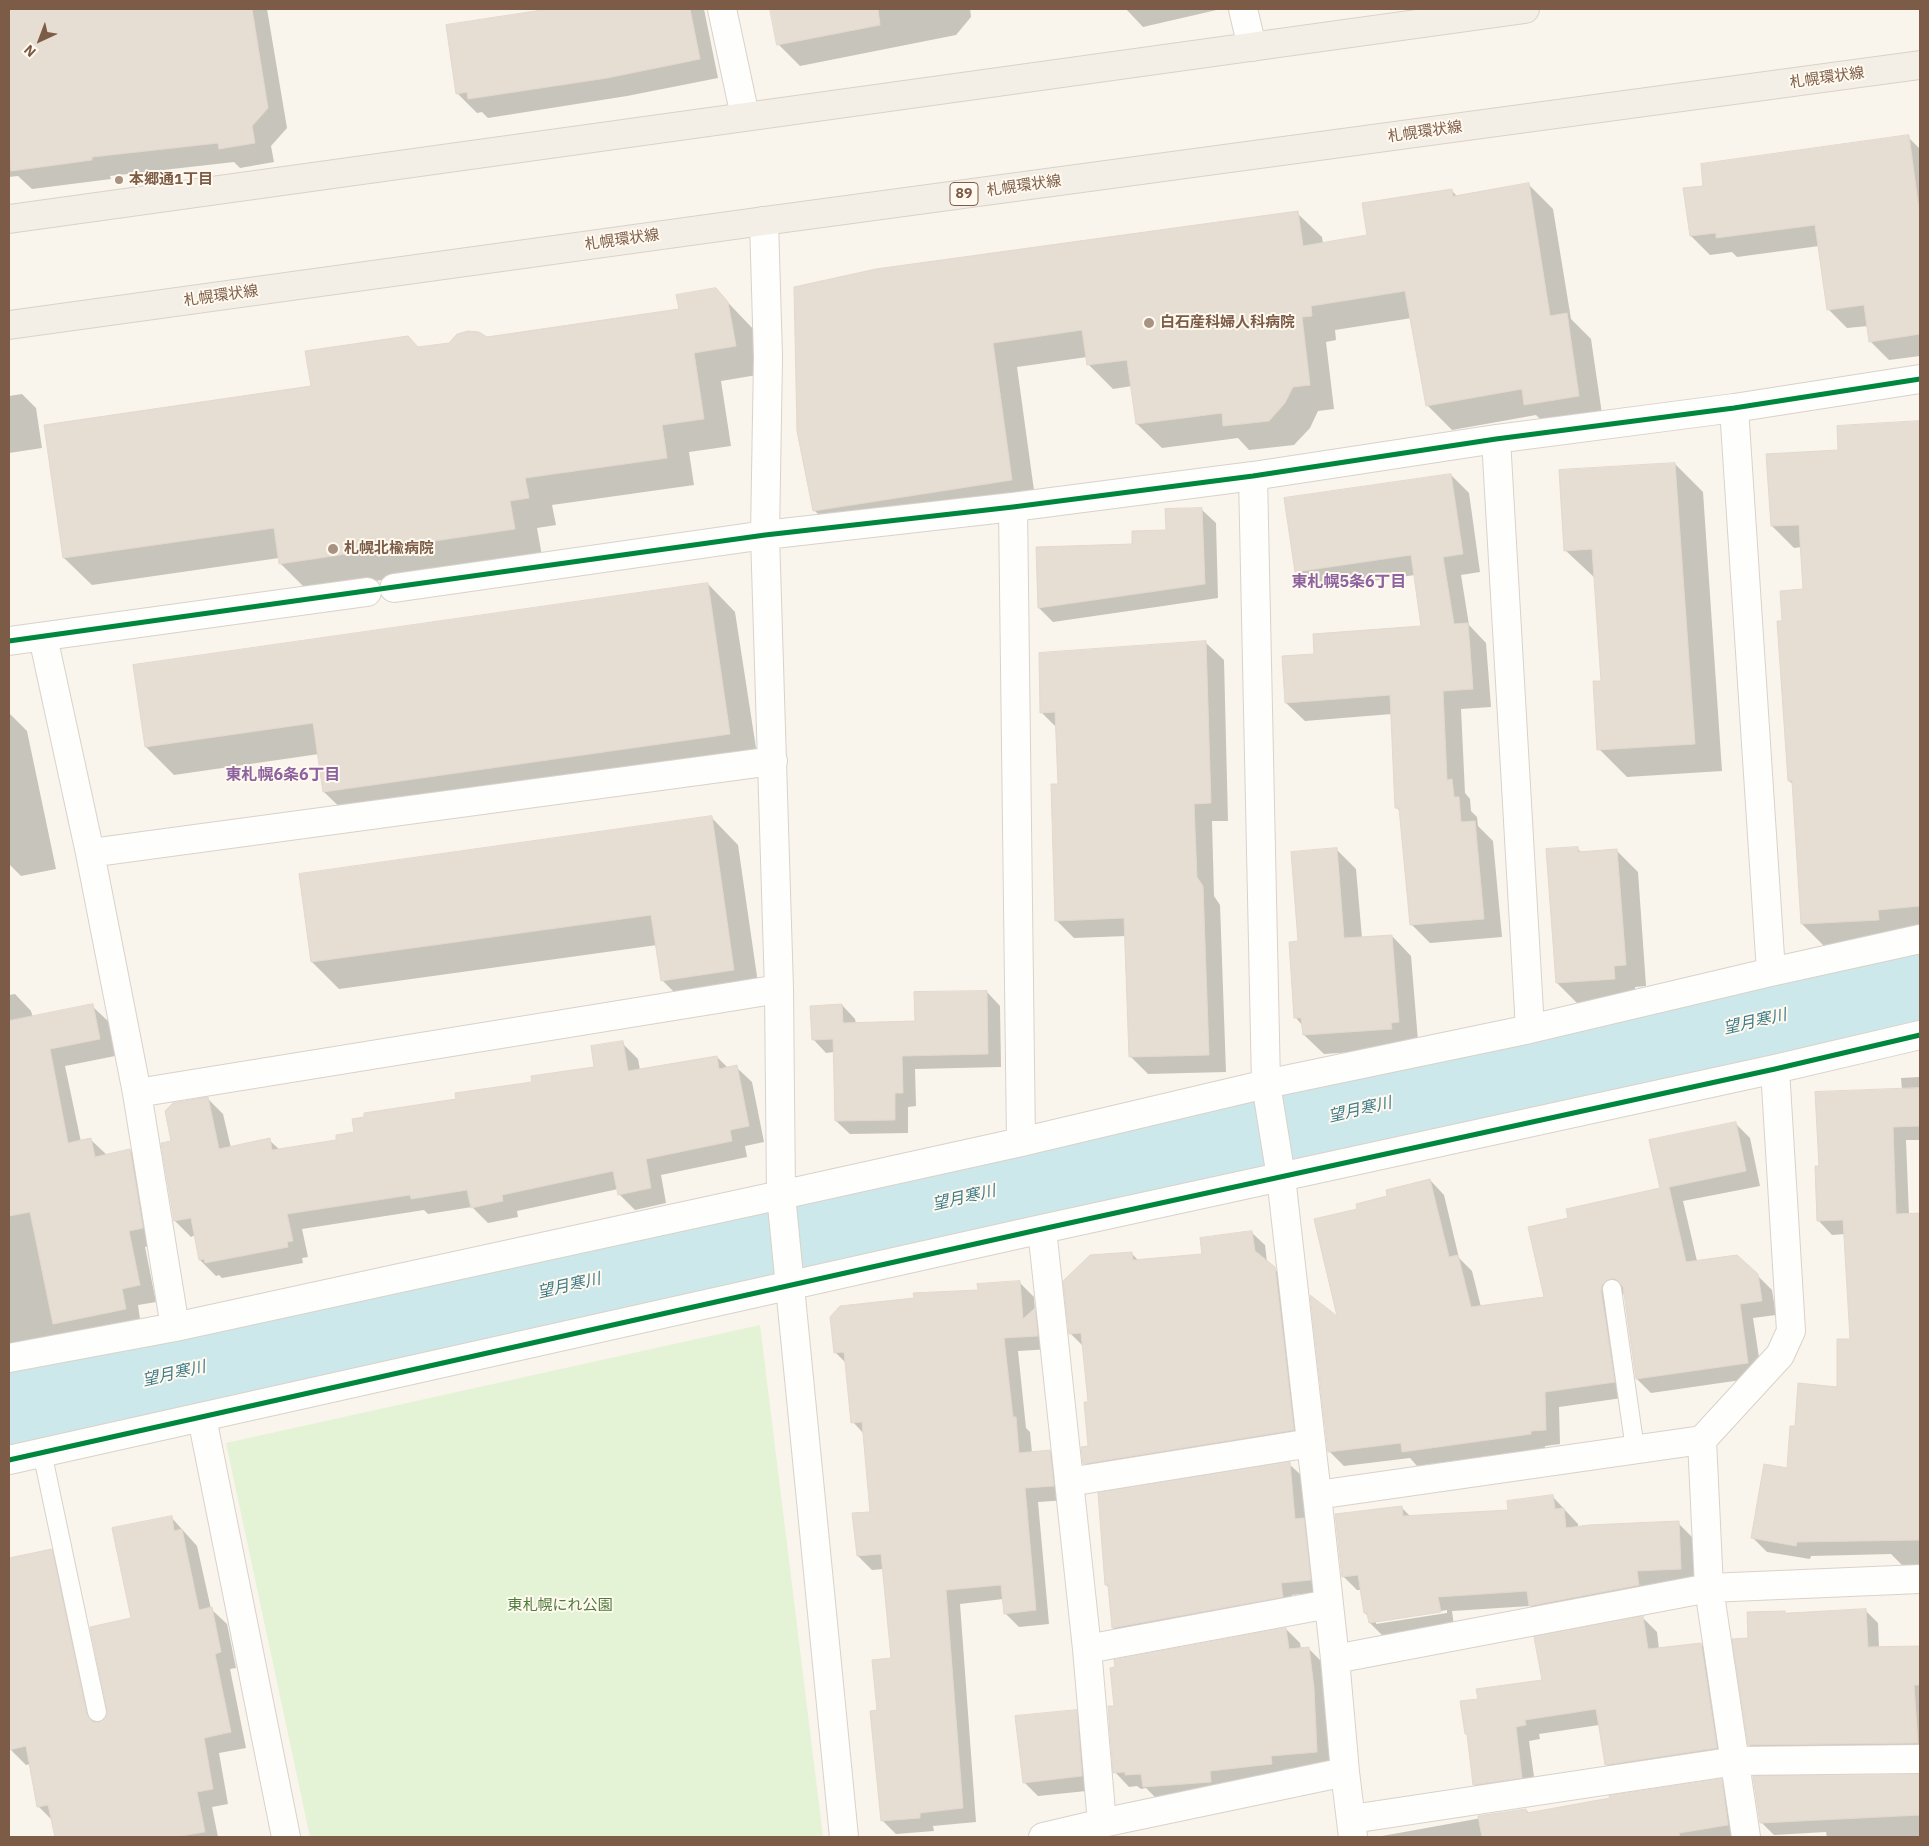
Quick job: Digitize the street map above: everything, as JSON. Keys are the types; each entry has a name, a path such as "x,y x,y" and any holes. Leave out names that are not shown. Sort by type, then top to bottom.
{"main road":[{"path":"9,219 1525,9"},
{"name":"札幌環状線","path":"9,325 1920,65"}],"street":[{"path":"722,9 745,116"},
{"path":"1243,9 1252,47"},
{"path":"764,221 768,356 765,536 779,989 782,1203 844,1837"},
{"path":"394,588 765,536 1253,476 1496,439 1734,408 1920,379"},
{"path":"1734,408 1771,972"},
{"path":"1496,439 1530,1029"},
{"path":"1253,476 1268,1096 1279,1166 1318,1496 1345,1772 1353,1828 1736,1762 1920,1759"},
{"path":"1013,507 1021,1142"},
{"path":"9,641 367,592"},
{"path":"42,637 90,853 137,1093 175,1327"},
{"path":"90,853 773,761"},
{"path":"9,1358 175,1327 782,1203 1021,1142 1268,1096 1530,1029 1920,939"},
{"path":"137,1093 779,989"},
{"path":"9,1460 202,1418 790,1276 1042,1229 1279,1166 1775,1069 1920,1035"},
{"path":"1318,1496 1702,1440 1780,1355 1791,1331 1775,1069"},
{"path":"1042,1229 1087,1649 1102,1823"},
{"path":"202,1418 286,1837"},
{"path":"1702,1440 1709,1588 1746,1837"},
{"path":"1069,1482 1311,1442"},
{"path":"1335,1658 1709,1588 1920,1579"},
{"path":"1087,1649 1329,1604"},
{"path":"1043,1837 1345,1772"}],"lane":[{"path":"1612,1289 1635,1449"},
{"path":"42,1452 97,1712"}],"green space":[{"name":"東札幌にれ公園","path":"760,1325 823,1837 310,1837 226,1443"}],"building":[{"path":"9,9 252,9 268,108 252,126 255,143 219,149 218,143 92,157 92,160 11,171 9,151"},
{"path":"549,9 690,9 700,59 607,78 468,99 467,92 456,94 446,25"},
{"path":"770,9 878,9 880,25 777,45"},
{"path":"1909,135 1920,217 1920,334 1869,342 1864,305 1827,310 1815,225 1716,238 1716,233 1690,236 1683,188 1703,186 1701,164"},
{"path":"1529,183 1550,316 1567,313 1579,396 1524,405 1522,389 1426,406 1405,291 1311,306 1312,316 1302,317 1310,385 1293,387 1285,403 1269,421 1223,426 1222,413 1136,424 1127,360 1087,365 1082,330 993,343 1012,480 813,511 797,431 794,287 876,269 1298,211 1303,246 1367,235 1362,203 1452,189 1453,196"},
{"path":"716,288 728,302 736,346 694,353 704,419 662,425 667,458 525,478 529,498 510,501 515,529 279,564 274,528 63,558 44,425 311,386 305,351 408,336 418,347 449,343 457,334 468,331 479,332 487,337 679,309 676,295"},
{"path":"1920,421 1920,906 1878,910 1879,920 1801,924 1792,781 1788,781 1777,621 1782,621 1780,591 1803,589 1799,525 1771,526 1766,454 1838,450 1837,426"},
{"path":"1675,463 1695,744 1597,750 1593,681 1601,681 1592,549 1564,551 1559,470"},
{"path":"1451,474 1463,554 1443,557 1454,624 1468,623 1473,689 1443,691 1447,780 1452,779 1454,797 1459,797 1461,822 1475,821 1484,919 1410,925 1399,808 1395,808 1390,695 1285,703 1282,656 1314,654 1313,634 1421,626 1411,555 1295,572 1284,498"},
{"path":"1202,508 1205,584 1038,608 1036,547 1132,544 1132,531 1166,530 1165,509"},
{"path":"708,583 730,734 323,792 313,723 145,747 133,665"},
{"path":"1206,641 1211,803 1194,804 1197,877 1203,886 1209,1055 1129,1057 1124,918 1055,921 1051,784 1058,784 1055,712 1040,713 1039,653"},
{"path":"712,816 734,970 661,981 651,915 311,962 299,874"},
{"path":"1578,847 1578,852 1617,849 1626,965 1614,966 1615,979 1556,983 1546,849"},
{"path":"1337,848 1344,938 1392,935 1399,1022 1391,1023 1392,1029 1303,1035 1301,1018 1294,1018 1289,942 1298,941 1291,852"},
{"path":"987,991 988,1054 902,1056 903,1093 895,1093 895,1120 835,1121 833,1039 812,1040 810,1006 842,1004 843,1023 915,1021 914,992"},
{"path":"93,1004 100,1039 50,1049 68,1143 91,1138 95,1157 130,1149 143,1228 129,1231 140,1285 122,1289 126,1309 53,1324 30,1212 9,1216 9,1021"},
{"path":"623,1041 628,1071 717,1056 719,1069 737,1065 749,1126 730,1130 732,1141 646,1159 651,1188 618,1195 613,1171 502,1195 503,1201 471,1208 467,1190 411,1199 410,1195 287,1214 293,1241 287,1242 288,1247 205,1263 204,1259 199,1260 191,1218 174,1221 161,1143 171,1141 165,1111 173,1103 208,1097 219,1149 270,1138 272,1150 336,1140 336,1135 354,1132 352,1119 364,1117 364,1113 456,1099 455,1093 532,1082 531,1076 594,1067 591,1046"},
{"path":"1920,1088 1920,1126 1893,1127 1896,1214 1920,1213 1920,1540 1797,1542 1796,1546 1751,1538 1764,1464 1787,1468 1790,1426 1795,1426 1798,1383 1837,1387 1837,1339 1850,1339 1843,1220 1817,1221 1815,1166 1819,1166 1815,1092"},
{"path":"1736,1122 1746,1171 1669,1187 1686,1262 1737,1255 1758,1274 1762,1301 1740,1304 1748,1363 1636,1379 1623,1287 1616,1279 1610,1279 1602,1285 1601,1291 1615,1382 1545,1392 1546,1430 1531,1431 1531,1434 1402,1452 1401,1443 1328,1452 1310,1295 1337,1316 1314,1219 1357,1209 1356,1204 1387,1196 1386,1190 1430,1179 1449,1257 1458,1255 1471,1307 1544,1297 1528,1227 1568,1218 1566,1209 1660,1188 1649,1140"},
{"path":"1252,1231 1255,1251 1275,1267 1294,1430 1083,1464 1081,1447 1088,1446 1084,1402 1088,1402 1081,1333 1069,1334 1063,1281 1090,1255 1132,1252 1133,1260 1202,1254 1200,1238"},
{"path":"1020,1281 1023,1319 1035,1308 1038,1336 1004,1338 1013,1417 1016,1417 1019,1453 1050,1450 1054,1486 1025,1488 1036,1610 1004,1614 1001,1585 946,1590 963,1808 920,1813 920,1818 881,1821 870,1711 877,1710 872,1660 891,1658 881,1554 857,1556 852,1513 870,1512 862,1422 851,1423 844,1352 834,1353 830,1317 840,1306 914,1298 913,1293 978,1290 977,1284"},
{"path":"1290,1462 1295,1519 1304,1518 1311,1580 1281,1583 1283,1597 1112,1628 1108,1585 1105,1585 1098,1493"},
{"path":"1553,1495 1555,1509 1564,1508 1566,1528 1589,1525 1679,1521 1681,1569 1637,1571 1639,1585 1529,1606 1527,1591 1438,1597 1441,1612 1369,1623 1367,1613 1364,1613 1358,1575 1342,1577 1335,1514 1402,1506 1403,1516 1508,1510 1507,1501"},
{"path":"172,1516 174,1531 182,1529 199,1610 212,1607 221,1652 215,1654 231,1732 204,1738 213,1789 197,1792 205,1832 175,1837 55,1837 48,1805 37,1807 26,1746 9,1750 9,1558 52,1549 87,1714 93,1722 100,1722 107,1716 107,1710 90,1627 131,1618 112,1528"},
{"path":"1866,1609 1868,1647 1920,1646 1920,1685 1914,1685 1918,1743 1748,1745 1732,1639 1748,1638 1747,1612 1785,1611 1785,1613"},
{"path":"1643,1616 1648,1649 1701,1643 1717,1748 1605,1765 1596,1709 1525,1720 1526,1725 1516,1727 1522,1778 1473,1785 1467,1734 1465,1734 1460,1701 1478,1699 1476,1689 1542,1680 1534,1637"},
{"path":"1286,1628 1289,1649 1309,1647 1314,1688 1317,1752 1271,1756 1272,1764 1210,1771 1211,1782 1143,1787 1141,1774 1125,1775 1125,1772 1113,1773 1108,1706 1114,1706 1110,1668 1115,1667 1114,1660"},
{"path":"1077,1710 1082,1776 1023,1783 1015,1716"},
{"path":"1920,1775 1920,1815 1760,1823 1753,1776"},
{"path":"1722,1779 1728,1825 1679,1833 1680,1837 1482,1837 1478,1816 1526,1809 1527,1813 1610,1798 1609,1796"}],"waterway":[{"name":"望月寒川","path":"9,1411 571,1288 1920,986"}],"cycle path":[{"path":"9,641 765,535 1013,507 1253,476 1496,439 1734,408 1920,379"},
{"path":"9,1460 1042,1229 1775,1069 1920,1035"}],"place":[{"name":"本郷通1丁目","path":"119,180"},
{"name":"白石産科婦人科病院","path":"1149,323"},
{"name":"札幌北楡病院","path":"333,549"}],"district":[{"name":"東札幌5条6丁目","path":"1349,582"},
{"name":"東札幌6条6丁目","path":"283,775"}]}
